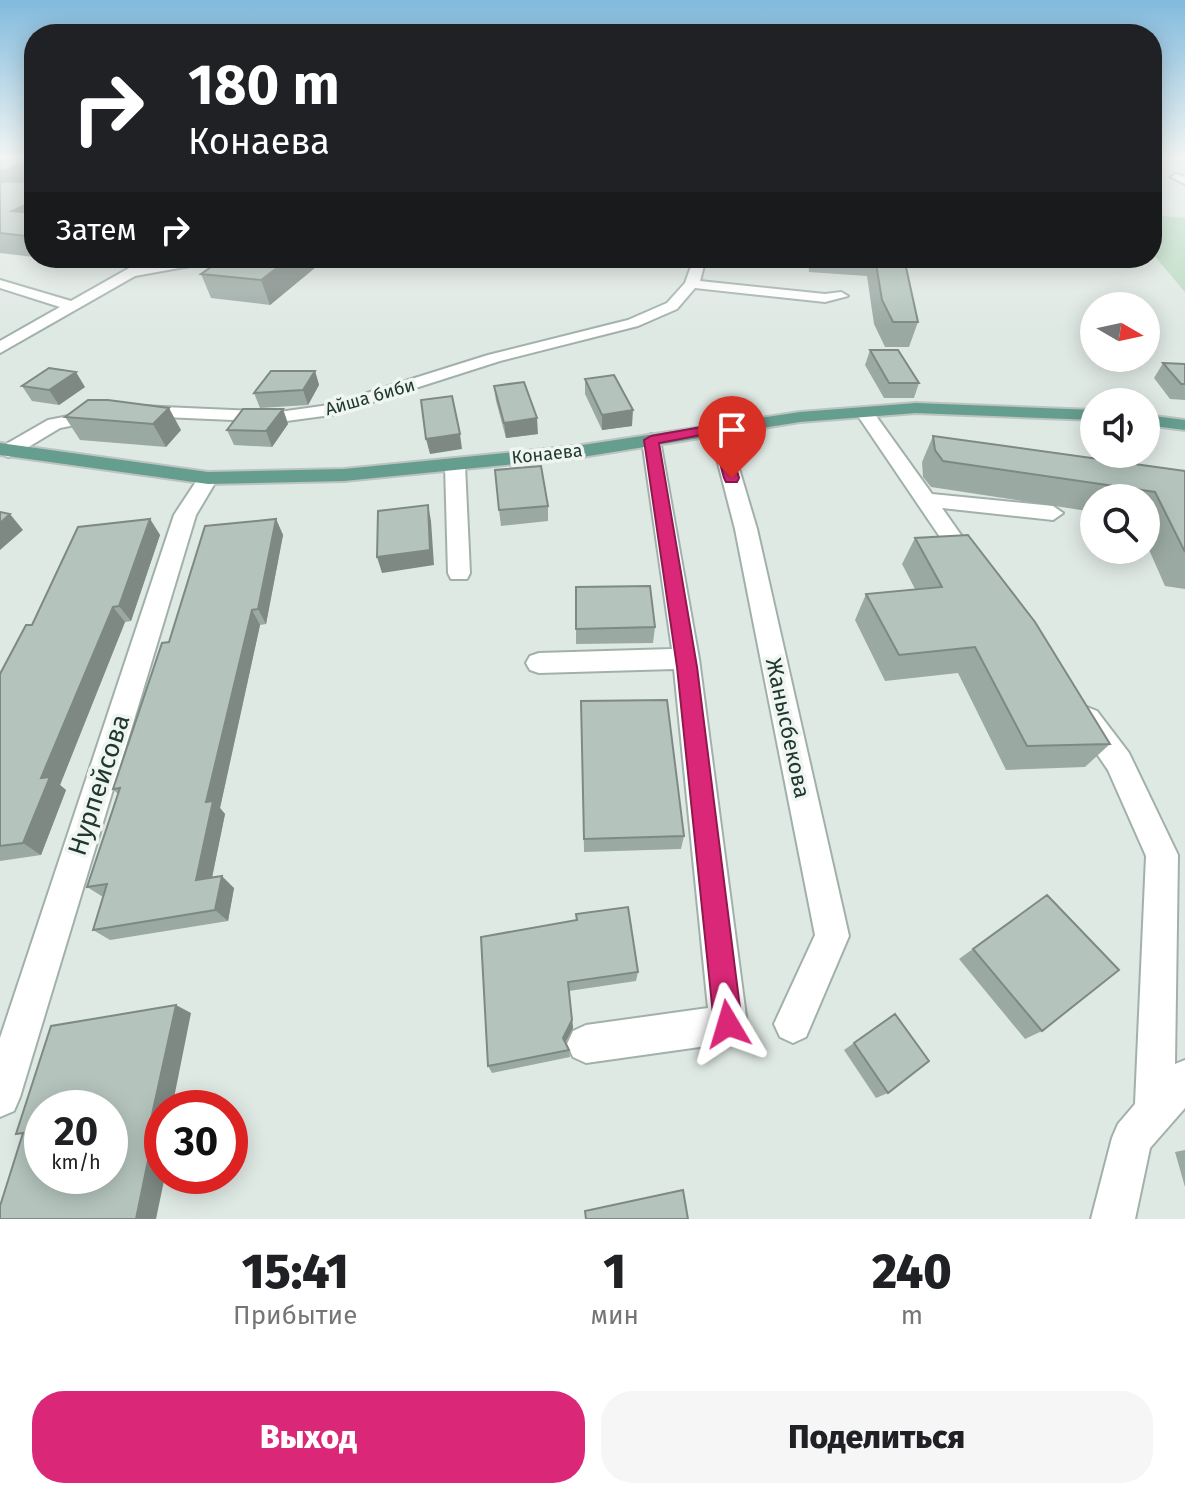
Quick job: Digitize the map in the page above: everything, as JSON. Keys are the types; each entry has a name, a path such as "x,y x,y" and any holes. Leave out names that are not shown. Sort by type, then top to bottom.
{"main road":[{"name":"Конаева","path":"4,450 208,478 344,475 455,465 800,417 916,408 1080,414"},
{"path":"1160,422 1185,425"}],"street":[{"path":"0,348 139,268"},
{"path":"125,276 164,268"},
{"path":"697,268 692,284 825,298 841,296"},
{"path":"0,284 72,306"},
{"name":"Айша биби","path":"4,450 54,424 122,411 279,417 331,410 494,358 633,323 672,306 692,284"},
{"path":"865,413 982,580"},
{"name":"Жанысбекова","path":"718,428 746,529 832,936 793,1024"},
{"path":"586,1044 728,1024 686,659 651,440"},
{"path":"455,465 459,573"},
{"name":"Нурпейсова","path":"0,1097 185,515 208,478"},
{"path":"925,500 1053,513"},
{"path":"539,663 686,659"},
{"path":"1074,701 1119,762 1162,855 1155,1113"},
{"path":"1113,1219 1132,1138 1185,1079"}],"green space":[{"path":"1162,216 1185,218 1185,292 1162,265"}],"building":[{"path":"0,213 24,213 24,236 0,233"},
{"path":"210,268 277,268 261,280 201,274"},
{"path":"877,268 906,268 918,322 893,322 882,300"},
{"path":"870,350 898,350 919,383 889,383"},
{"path":"1163,363 1185,364 1185,384 1181,384"},
{"path":"49,368 76,372 49,390 22,386"},
{"path":"271,371 315,371 303,390 254,393"},
{"path":"614,375 633,410 602,415 585,379"},
{"path":"524,382 537,418 504,423 494,386"},
{"path":"452,396 460,434 426,439 421,400"},
{"path":"88,400 169,408 153,424 65,417"},
{"path":"243,409 283,409 266,431 227,430"},
{"path":"933,436 1080,456 1080,468 1160,468 1185,471 1185,552 1160,502 1160,484 1100,484 943,461 935,450"},
{"path":"541,466 548,506 499,510 495,470"},
{"path":"428,505 430,550 377,557 378,511"},
{"path":"0,512 10,514 0,523"},
{"path":"150,519 119,606 113,607 41,778 50,777 23,843 0,846 0,674 26,625 32,625 78,527"},
{"path":"276,519 258,609 252,610 206,802 213,801 196,880 222,876 215,910 93,930 107,884 87,887 120,788 113,789 162,643 169,642 205,526"},
{"path":"968,535 1035,622 1110,744 1027,746 975,647 899,655 866,594 942,587 915,538"},
{"path":"650,586 655,627 576,629 576,587"},
{"path":"667,700 684,836 584,839 581,701"},
{"path":"1047,895 1119,970 1042,1031 973,949"},
{"path":"628,907 638,972 568,982 572,1020 563,1038 569,1050 488,1066 481,937 577,920 576,914"},
{"path":"176,1005 157,1090 144,1090 144,1180 136,1219 0,1219 0,1206 23,1133 16,1134 24,1109 24,1194 128,1194 128,1090 30,1090 51,1026"},
{"path":"895,1014 929,1061 888,1093 854,1043"},
{"path":"683,1190 688,1219 586,1219 585,1211"}],"route":[{"path":"728,1024 687,667 651,440 718,428 732,478"}]}
